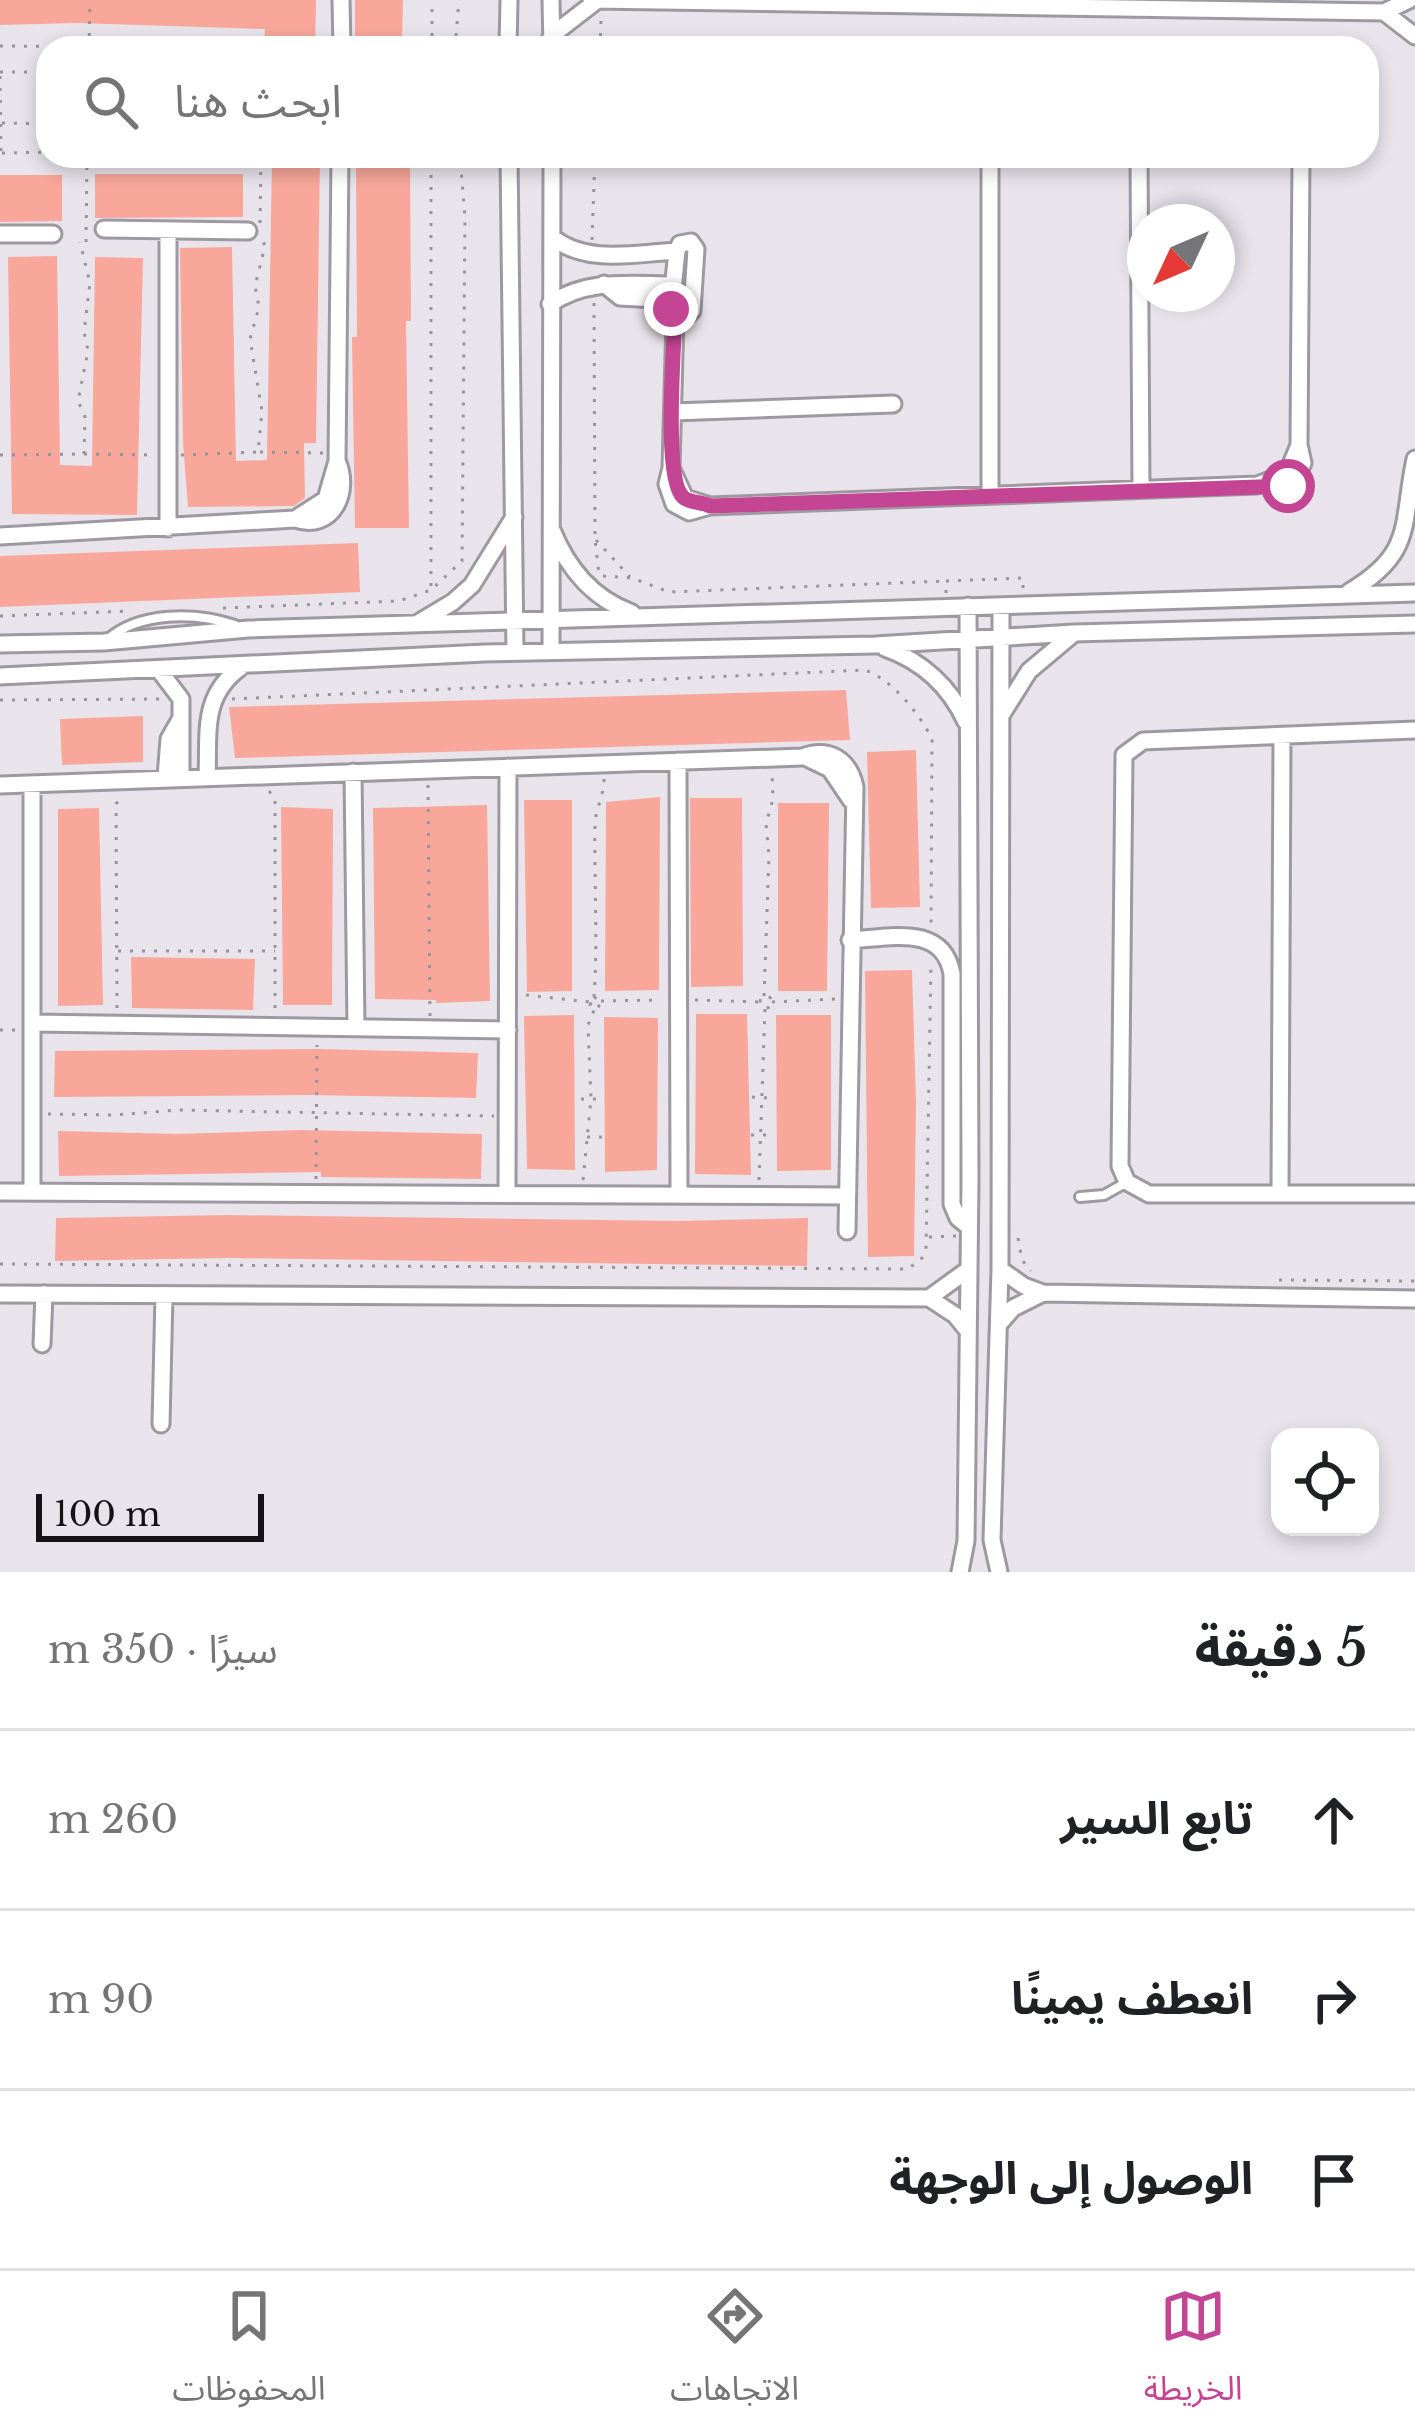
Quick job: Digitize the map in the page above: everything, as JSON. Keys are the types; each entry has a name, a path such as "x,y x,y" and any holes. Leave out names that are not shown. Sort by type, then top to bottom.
{"street":[{"path":"341,0 342,36"},
{"path":"507,36 509,0"},
{"path":"551,0 551,36"},
{"path":"558,36 596,1 963,2 1384,12 1409,0"},
{"path":"1384,12 1415,35"},
{"path":"0,536 295,519 326,499 338,457 340,168"},
{"path":"508,168 515,652"},
{"path":"551,652 552,168"},
{"path":"990,168 990,495"},
{"path":"1139,168 1141,489"},
{"path":"674,300 683,319 692,311 696,249 692,242 683,242 677,251 674,300 671,468 685,498 710,506 1257,485 1287,474 1299,445 1301,168"},
{"path":"104,229 248,231"},
{"path":"168,230 169,528"},
{"path":"0,234 53,234"},
{"path":"552,236 571,250 592,254 677,251"},
{"path":"550,304 569,292 599,285 674,300"},
{"path":"673,412 893,404"},
{"path":"1343,596 1380,572 1402,543 1415,459"},
{"path":"415,625 472,585 514,517"},
{"path":"549,524 587,587 620,609 646,617"},
{"path":"0,644 104,642 248,629 1415,593"},
{"path":"960,1572 966,1541 969,1269 968,606"},
{"path":"998,1572 992,1540 1000,1269 1001,607"},
{"path":"0,676 515,652 875,645 1074,633 1415,624"},
{"path":"998,722 1029,671 1074,633"},
{"path":"875,645 908,658 935,678 956,702 970,730"},
{"path":"207,778 212,700 223,681 242,666"},
{"path":"159,670 182,707 173,777"},
{"path":"182,707 212,700"},
{"path":"1415,730 1143,741 1124,755 1120,1166 1127,1182 1148,1194 1415,1193"},
{"path":"1280,1192 1282,736"},
{"path":"0,784 802,757 830,769 844,784 852,803 848,1231"},
{"path":"678,761 679,1194"},
{"path":"507,1193 508,767"},
{"path":"352,772 356,1028"},
{"path":"32,784 32,1192"},
{"path":"850,940 911,936 931,941 948,958 952,974 952,1204 969,1231"},
{"path":"32,1023 508,1030"},
{"path":"0,1192 848,1196"},
{"path":"929,1298 969,1269"},
{"path":"1000,1269 1043,1293 1415,1299"},
{"path":"999,1324 1013,1308 1043,1293"},
{"path":"0,1294 929,1298 947,1308 968,1331"},
{"path":"42,1344 44,1294"},
{"path":"161,1424 164,1295"}],"lane":[{"path":"1080,1197 1104,1195 1127,1182"}],"path":[{"path":"89,36 90,0"},
{"path":"432,0 432,36"},
{"path":"456,36 459,0"},
{"path":"596,1 599,36"},
{"path":"0,46 36,46"},
{"path":"36,72 0,74 1,153 36,152"},
{"path":"1,123 36,124"},
{"path":"86,242 87,168"},
{"path":"258,452 262,411 250,339 260,307 255,286 266,246 260,231 261,168"},
{"path":"431,168 431,590"},
{"path":"592,254 595,168"},
{"path":"84,454 85,417 78,401 88,351 83,332 90,284 80,242 92,242 104,229"},
{"path":"599,285 595,539 599,577 632,578 669,592 1023,578 1024,607"},
{"path":"0,455 258,452 338,457"},
{"path":"595,539 632,578"},
{"path":"946,581 947,606"},
{"path":"0,1264 902,1269 921,1260 926,1237 932,740 927,728 878,674 864,670 212,700"},
{"path":"0,700 182,707"},
{"path":"765,1008 759,1002 764,996 771,758"},
{"path":"595,1008 594,820 604,800 604,764"},
{"path":"428,770 430,1029"},
{"path":"268,791 275,800 274,1027"},
{"path":"117,1024 116,804 123,797"},
{"path":"116,950 274,951"},
{"path":"508,993 601,1001 588,1025 590,1099 582,1194"},
{"path":"764,996 772,1002"},
{"path":"760,1194 765,1008 772,1002 850,999"},
{"path":"316,1193 317,1028"},
{"path":"752,1097 771,1098"},
{"path":"581,1100 602,1099"},
{"path":"32,1113 115,1115 177,1109 508,1116"},
{"path":"751,1135 772,1135"},
{"path":"585,1137 603,1137"},
{"path":"926,1237 969,1231"},
{"path":"1000,1236 1020,1238 1022,1260 1033,1273"},
{"path":"1273,1280 1415,1281"}],"building":[{"path":"0,0 316,0 315,36 265,36 265,29 0,25"},
{"path":"355,0 403,0 402,36 355,36"},
{"path":"272,168 320,168 316,443 304,443 305,498 294,506 188,507 180,248 232,247 236,461 267,460"},
{"path":"356,168 410,168 411,321 406,321 409,528 355,528 352,337 357,337"},
{"path":"95,174 243,174 243,217 95,218"},
{"path":"0,175 62,175 62,221 0,222"},
{"path":"57,256 60,465 92,466 95,257 143,258 137,515 12,514 8,257"},
{"path":"358,543 360,592 0,607 0,556"},
{"path":"846,690 850,740 235,758 229,707"},
{"path":"143,716 143,762 62,765 60,719"},
{"path":"916,750 920,907 871,908 867,752"},
{"path":"660,797 659,990 605,991 606,802"},
{"path":"690,798 742,798 743,986 691,987"},
{"path":"524,800 572,800 572,991 527,992"},
{"path":"778,803 829,803 827,991 778,991"},
{"path":"487,805 490,1001 375,999 373,808"},
{"path":"281,807 333,809 332,1005 283,1005"},
{"path":"99,808 103,1005 58,1006 58,809"},
{"path":"131,957 255,959 253,1010 132,1008"},
{"path":"912,970 914,1256 868,1257 865,971"},
{"path":"696,1014 747,1014 751,1175 695,1174"},
{"path":"574,1015 575,1170 527,1169 524,1016"},
{"path":"776,1015 831,1015 831,1170 777,1171"},
{"path":"604,1017 658,1018 657,1170 605,1172"},
{"path":"55,1051 478,1053 476,1098 54,1097"},
{"path":"58,1131 482,1134 481,1179 321,1177 321,1172 59,1176"},
{"path":"227,1215 677,1221 808,1218 807,1266 227,1258 55,1261 56,1218"}],"route":[{"path":"671,309 675,316 671,468 681,495 689,500 710,506 1288,486"}]}
